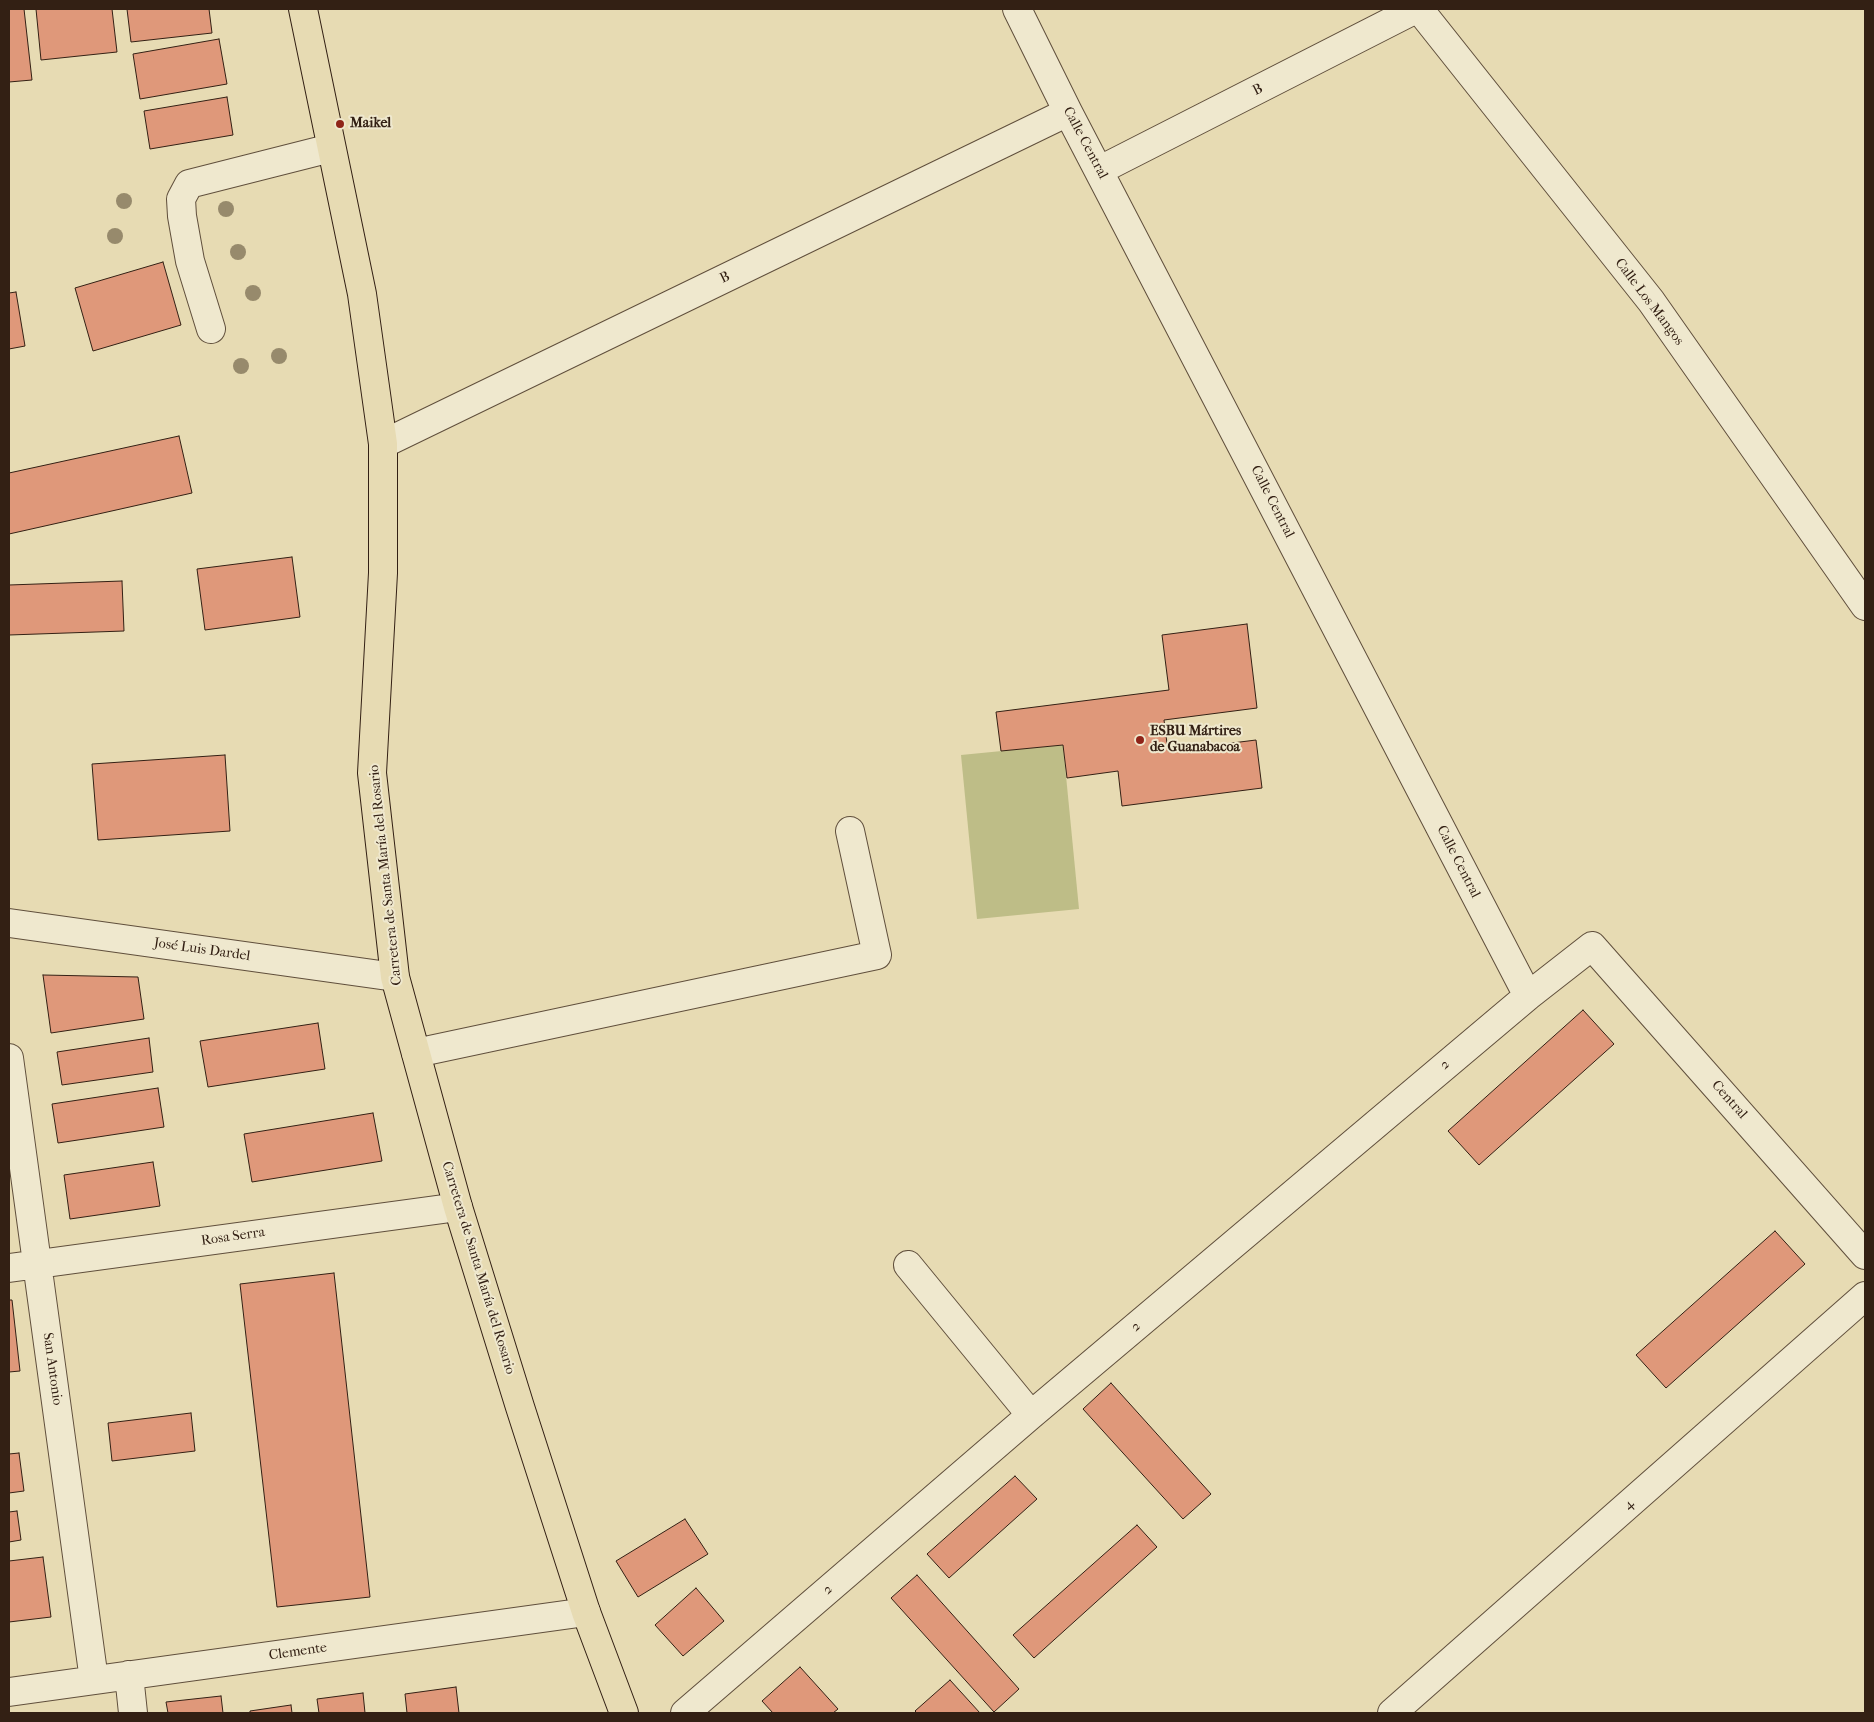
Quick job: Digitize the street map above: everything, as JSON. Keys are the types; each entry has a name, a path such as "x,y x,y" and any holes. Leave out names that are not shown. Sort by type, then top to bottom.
{"main road":[{"name":"Carretera de Santa María del Rosario","path":"303,9 330,148 362,294 383,444 383,572 372,773 395,978 458,1207 586,1612 624,1713"}],"street":[{"name":"Calle Central","path":"1017,9 1068,112 1100,170 1528,996"},
{"name":"B","path":"1100,170 1417,9"},
{"name":"Calle Los Mangos","path":"1417,9 1651,301 1865,606"},
{"name":"B","path":"383,444 1068,112"},
{"path":"211,329 190,261 182,216 181,199 189,184 330,148"},
{"path":"416,1054 877,955 850,831"},
{"name":"José Luis Dardel","path":"9,923 395,978"},
{"name":"2","path":"685,1713 1031,1415 1528,996 1592,946"},
{"name":"Central","path":"1592,946 1865,1255"},
{"name":"San Antonio","path":"9,1058 94,1680"},
{"name":"Rosa Serra","path":"9,1268 458,1207"},
{"path":"908,1265 1031,1415"},
{"name":"4","path":"1392,1713 1865,1296"},
{"name":"Clemente","path":"9,1692 586,1612"},
{"path":"129,1675 133,1713"}],"shaded area":[{"path":"1063,745 1079,909 977,919 961,755"}],"building":[{"path":"9,9 24,9 32,80 9,82"},
{"path":"36,9 112,9 117,52 41,60"},
{"path":"127,9 209,9 212,33 131,42"},
{"path":"219,39 227,84 140,99 133,54"},
{"path":"227,97 233,135 150,149 144,111"},
{"path":"163,262 181,325 93,351 75,288"},
{"path":"16,292 25,346 9,349 9,293"},
{"path":"179,436 192,493 9,534 9,473"},
{"path":"292,557 300,617 205,630 197,569"},
{"path":"122,581 124,631 9,635 9,585"},
{"path":"1247,624 1257,708 1164,720 1168,751 1256,740 1262,788 1122,806 1118,771 1067,778 1063,745 1001,751 996,712 1169,690 1162,635"},
{"path":"225,755 230,831 98,840 92,764"},
{"path":"43,975 138,977 144,1019 51,1033"},
{"path":"1583,1010 1614,1044 1479,1165 1448,1131"},
{"path":"318,1023 325,1069 208,1087 200,1041"},
{"path":"149,1038 153,1072 62,1085 57,1052"},
{"path":"158,1088 164,1127 58,1143 52,1104"},
{"path":"373,1113 382,1161 252,1182 244,1134"},
{"path":"153,1162 160,1206 70,1219 64,1175"},
{"path":"1775,1231 1805,1264 1666,1388 1636,1355"},
{"path":"334,1273 370,1597 277,1607 240,1284"},
{"path":"9,1300 12,1300 20,1371 9,1372"},
{"path":"1111,1383 1211,1494 1183,1519 1083,1409"},
{"path":"191,1413 195,1451 112,1461 108,1423"},
{"path":"19,1453 24,1491 9,1493 9,1454"},
{"path":"1015,1476 1037,1499 949,1578 927,1554"},
{"path":"17,1511 21,1540 9,1542 9,1512"},
{"path":"685,1519 708,1554 638,1597 616,1561"},
{"path":"1137,1525 1157,1547 1034,1658 1013,1635"},
{"path":"43,1557 51,1617 9,1622 9,1561"},
{"path":"917,1575 1019,1689 994,1712 891,1598"},
{"path":"696,1588 724,1621 683,1656 655,1625"},
{"path":"800,1667 838,1709 833,1713 773,1713 762,1701"},
{"path":"950,1680 980,1713 917,1713 915,1711"},
{"path":"456,1687 459,1713 407,1713 405,1694"},
{"path":"363,1693 365,1713 319,1713 317,1699"},
{"path":"221,1696 223,1713 168,1713 166,1702"},
{"path":"291,1705 292,1713 250,1713 250,1711"}],"place":[{"name":"Maikel","path":"340,124"},
{"name":"ESBU Mártires de Guanabacoa","path":"1140,740"}]}
